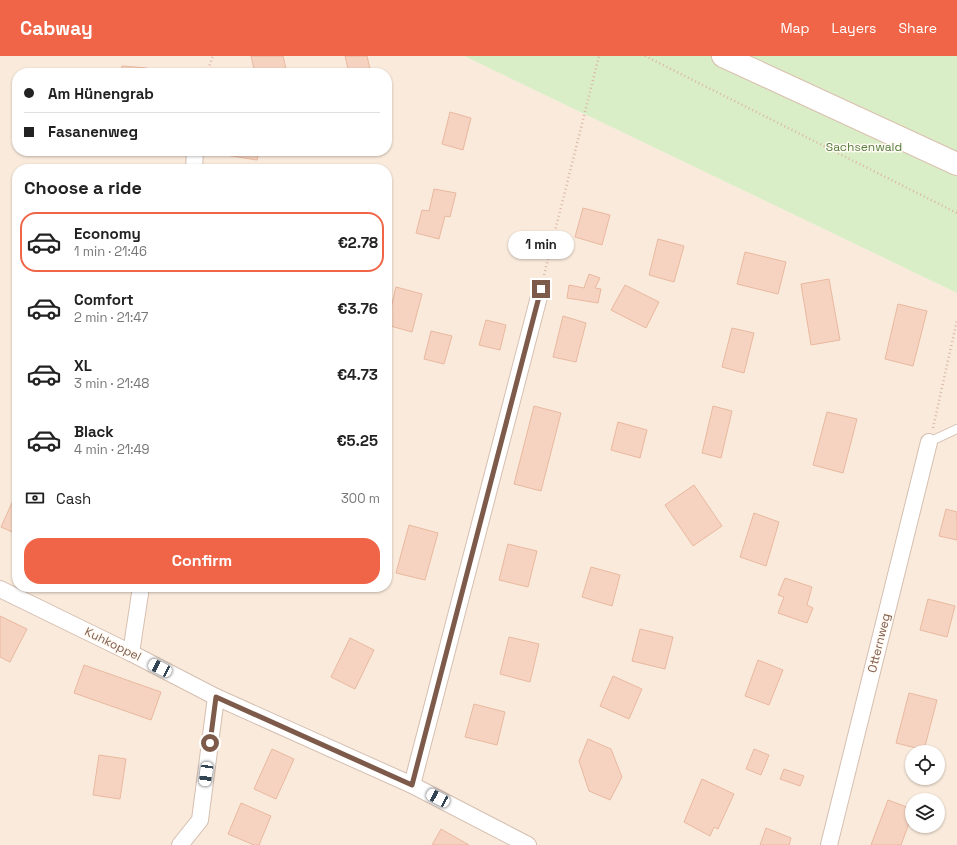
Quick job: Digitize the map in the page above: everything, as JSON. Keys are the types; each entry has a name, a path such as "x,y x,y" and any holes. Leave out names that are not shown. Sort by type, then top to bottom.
{"main road":[{"path":"723,56 957,164"}],"street":[{"path":"412,785 541,289"},
{"name":"Otternweg","path":"829,845 929,442"},
{"name":"Kuhkoppel","path":"0,589 131,653 216,697 412,785 528,845"},
{"path":"131,653 140,592"},
{"path":"180,845 200,820 216,697"}],"lane":[{"path":"929,442 957,429"}],"path":[{"path":"209,68 213,56"},
{"path":"541,289 599,56"},
{"path":"645,56 957,213"},
{"path":"929,442 957,320"}],"shaded area":[{"path":"0,56 464,56 957,293 957,845 0,845"}],"green space":[{"name":"Sachsenwald","path":"464,56 957,56 957,293"}],"building":[{"path":"251,56 283,56 286,68 254,68"},
{"path":"345,56 367,56 370,68 348,68"},
{"path":"122,66 147,68 122,68"},
{"path":"450,112 471,118 463,150 442,144"},
{"path":"232,156 258,156 257,160"},
{"path":"434,189 456,193 450,217 445,216 439,239 416,233 422,210 429,211"},
{"path":"583,208 610,215 602,245 575,237"},
{"path":"658,239 684,246 674,282 649,275"},
{"path":"745,252 786,262 778,294 737,284"},
{"path":"589,274 600,278 595,288 601,289 598,303 567,298 569,285 584,288"},
{"path":"829,279 840,340 811,345 801,284"},
{"path":"625,285 659,302 646,328 611,310"},
{"path":"396,287 422,294 412,332 392,326 392,304"},
{"path":"898,304 927,311 913,366 885,359"},
{"path":"563,316 586,323 576,362 553,357"},
{"path":"486,320 506,325 500,350 479,345"},
{"path":"732,328 754,333 744,373 722,367"},
{"path":"431,331 452,336 444,364 424,359"},
{"path":"534,406 561,413 541,491 514,484"},
{"path":"713,406 732,411 721,458 702,453"},
{"path":"827,412 857,419 843,473 813,465"},
{"path":"618,422 647,430 640,458 611,450"},
{"path":"694,485 722,526 693,546 665,505"},
{"path":"12,503 12,532 1,527"},
{"path":"946,509 957,512 957,540 939,536"},
{"path":"754,513 779,522 766,566 740,557"},
{"path":"409,525 438,533 425,580 396,573"},
{"path":"508,544 537,551 528,587 499,580"},
{"path":"591,567 620,575 612,606 582,597"},
{"path":"785,578 812,587 807,605 813,608 807,623 778,613 784,597 778,595"},
{"path":"928,599 955,606 947,637 920,630"},
{"path":"0,616 27,629 10,662 0,657"},
{"path":"640,629 673,637 665,669 632,661"},
{"path":"509,637 539,644 530,682 500,674"},
{"path":"350,638 374,650 355,689 331,677"},
{"path":"758,660 783,670 769,705 745,696"},
{"path":"84,665 161,692 151,720 74,693"},
{"path":"613,676 642,689 629,719 600,706"},
{"path":"909,693 937,700 925,745 905,745 896,743"},
{"path":"474,704 505,712 497,745 465,737"},
{"path":"588,739 611,749 622,777 610,800 589,791 579,761"},
{"path":"272,749 294,759 276,799 254,789"},
{"path":"754,749 769,755 761,775 746,769"},
{"path":"99,755 126,759 120,799 93,795"},
{"path":"784,769 804,776 800,786 780,779"},
{"path":"702,779 734,794 718,829 714,827 710,836 684,822"},
{"path":"888,800 905,806 905,833 901,845 871,845"},
{"path":"241,803 271,816 259,845 254,845 228,834"},
{"path":"766,828 791,838 789,845 760,845"},
{"path":"441,829 469,845 432,845"}],"route":[{"path":"210,743 216,697 412,785 541,289"}]}
